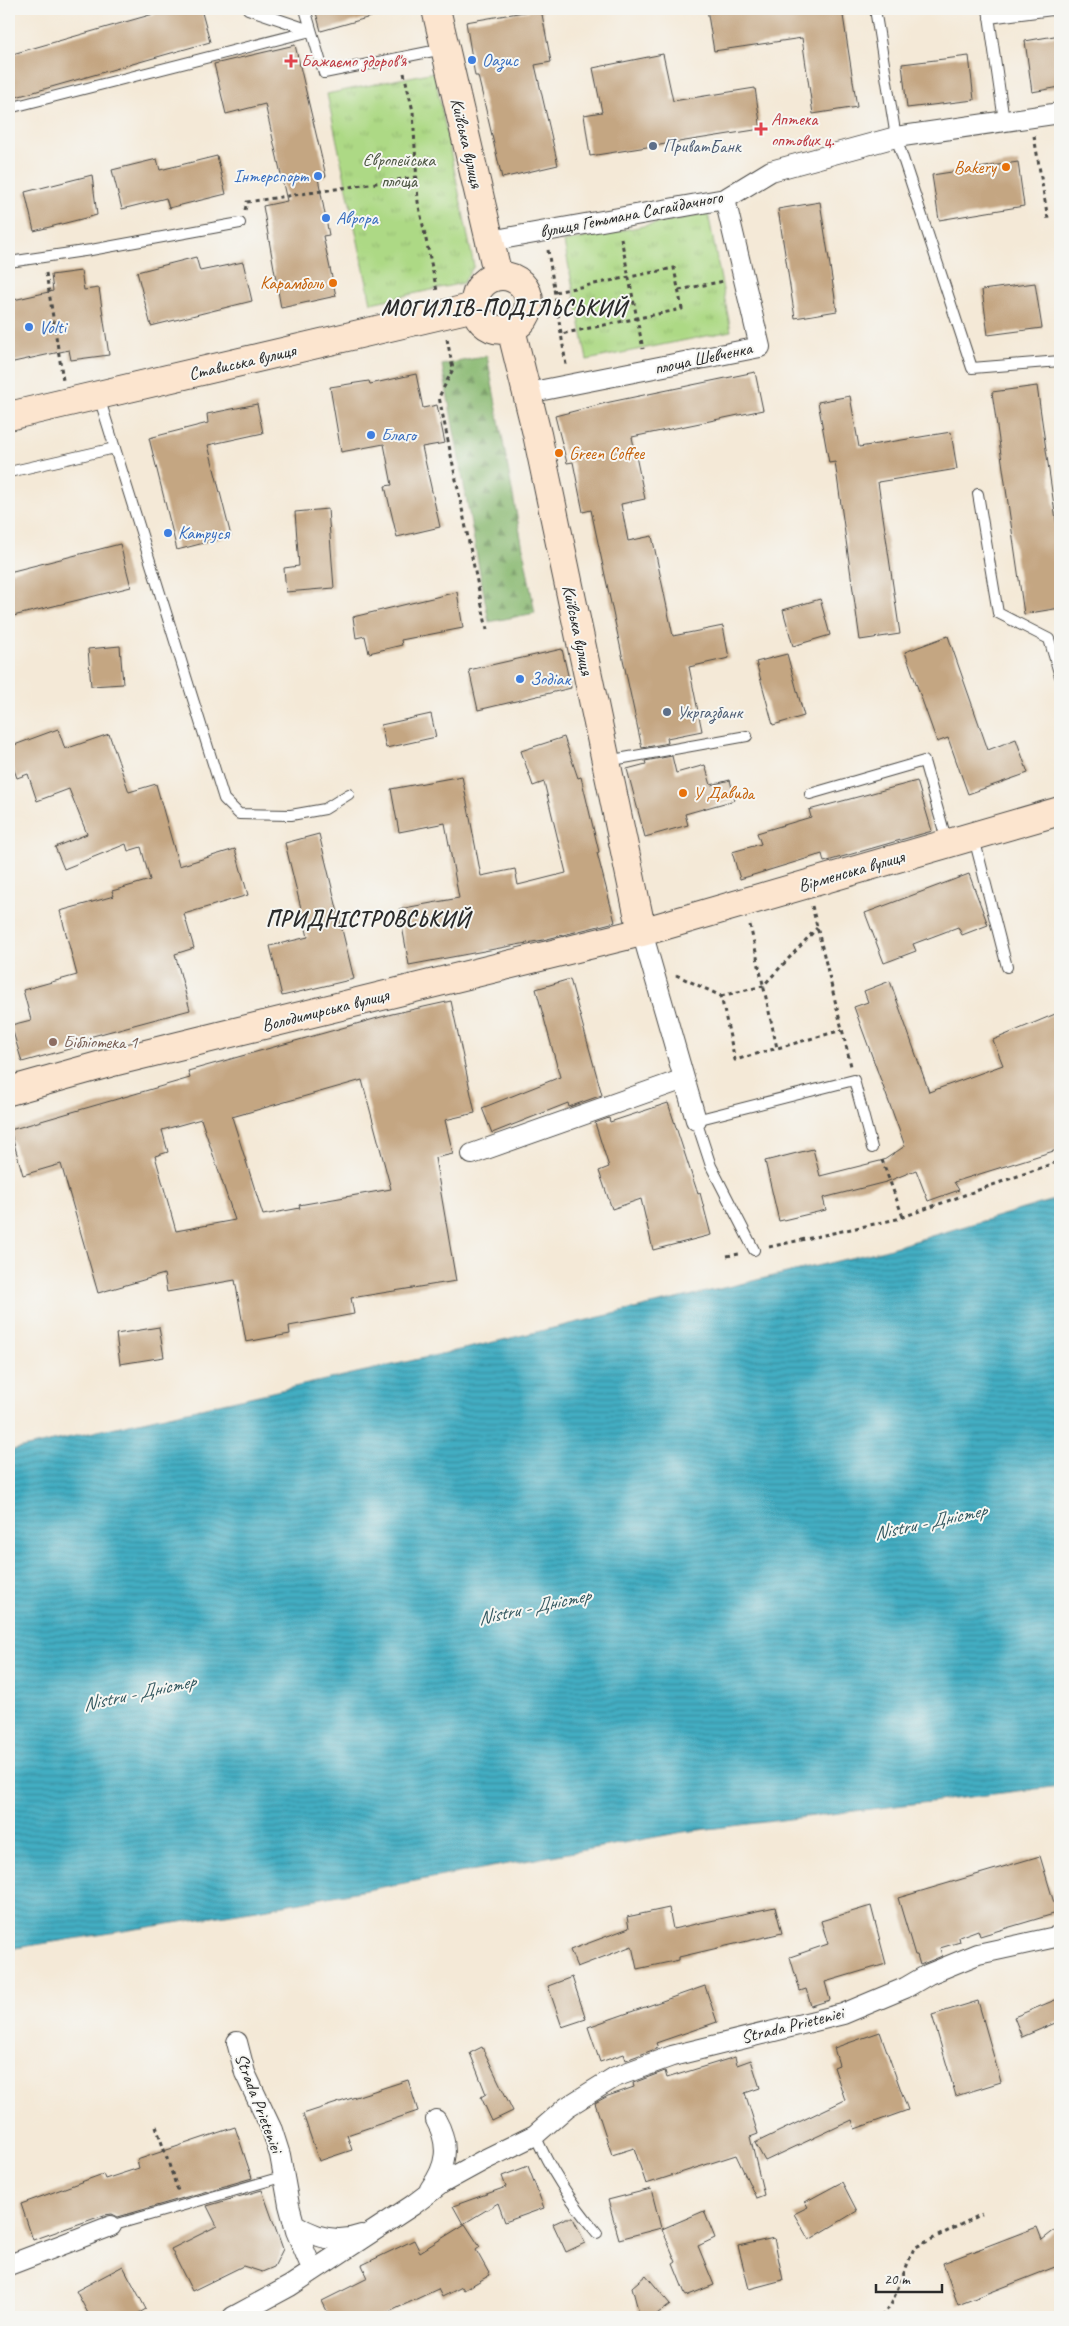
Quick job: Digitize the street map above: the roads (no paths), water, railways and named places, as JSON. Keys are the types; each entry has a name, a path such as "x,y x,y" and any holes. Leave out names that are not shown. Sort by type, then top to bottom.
{"main road":[{"name":"Київська вулиця","path":"436,9 498,276"},
{"path":"498,276 514,279 526,293 528,310 524,319 511,329 494,329 486,325 478,318 475,307 477,293 481,285 498,276"},
{"name":"Стависька вулиця","path":"9,416 475,307"},
{"name":"Київська вулиця","path":"511,329 528,394 642,932"},
{"name":"Вірменська вулиця","path":"642,932 1060,811"},
{"name":"Володимирська вулиця","path":"9,1091 109,1063 642,932"}],"street":[{"name":"вулиця Гетьмана Сагайдачного","path":"490,241 725,199 771,171 896,137 1060,113"},
{"name":"площа Шевченка","path":"528,394 760,347 725,199"},
{"path":"642,932 696,1120"},
{"path":"472,1154 684,1079"},
{"name":"Strada Prieteniei","path":"233,2317 290,2286 442,2183 535,2135 567,2107 623,2074 672,2056 843,2014 905,1988 929,1974 978,1954 1060,1936"},
{"name":"Strada Prieteniei","path":"237,2042 245,2074 272,2130 285,2176 294,2224 312,2271"},
{"name":"Strada Prieteniei","path":"418,2201 431,2188 444,2165 446,2149 443,2133 436,2120"},
{"name":"Strada Prieteniei","path":"294,2224 306,2232 323,2238 356,2237 373,2230"},
{"path":"9,2265 111,2226"}],"lane":[{"path":"248,9 311,31"},
{"path":"305,9 324,73 445,48"},
{"path":"875,9 896,137 972,368 1060,361"},
{"path":"1004,121 989,13 1060,9"},
{"path":"9,108 311,31"},
{"path":"9,262 240,223"},
{"path":"99,396 224,799 238,814 291,815 325,809 349,794"},
{"path":"9,472 115,448"},
{"path":"978,494 998,613 1048,639 1060,676"},
{"path":"606,761 747,736"},
{"path":"810,794 924,761 948,843"},
{"path":"974,836 1007,968"},
{"path":"754,1250 711,1166 696,1120 854,1080 872,1148"},
{"path":"535,2135 546,2161 572,2204 597,2234"},
{"path":"111,2226 285,2176"}],"water":[{"name":"Nistru - Дністер","path":"1060,1198 1060,1786 683,1832 257,1910 9,1949 9,1451 477,1346 884,1250"}],"place":[{"name":"Оазис","path":"472,60"},
{"name":"Бажаємо здоров'я","path":"291,61"},
{"name":"Аптека оптових ц.","path":"761,129"},
{"name":"ПриватБанк","path":"653,146"},
{"name":"Bakery","path":"1006,167"},
{"name":"Інтерспорт","path":"318,176"},
{"name":"Аврора","path":"326,218"},
{"name":"Карамболь","path":"333,283"},
{"name":"Volti","path":"29,327"},
{"name":"Благо","path":"371,435"},
{"name":"Green Coffee","path":"559,453"},
{"name":"Катруся","path":"168,533"},
{"name":"Зодіак","path":"520,679"},
{"name":"Укргазбанк","path":"667,712"},
{"name":"У Давида","path":"683,793"},
{"name":"Бібліотека 1","path":"53,1042"}],"district":[{"name":"МОГИЛІВ-ПОДІЛЬСЬКИЙ","path":"504,308"},
{"name":"ПРИДНІСТРОВСЬКИЙ","path":"368,919"}],"park label":[{"name":"Європейська площа","path":"399,170"}]}
